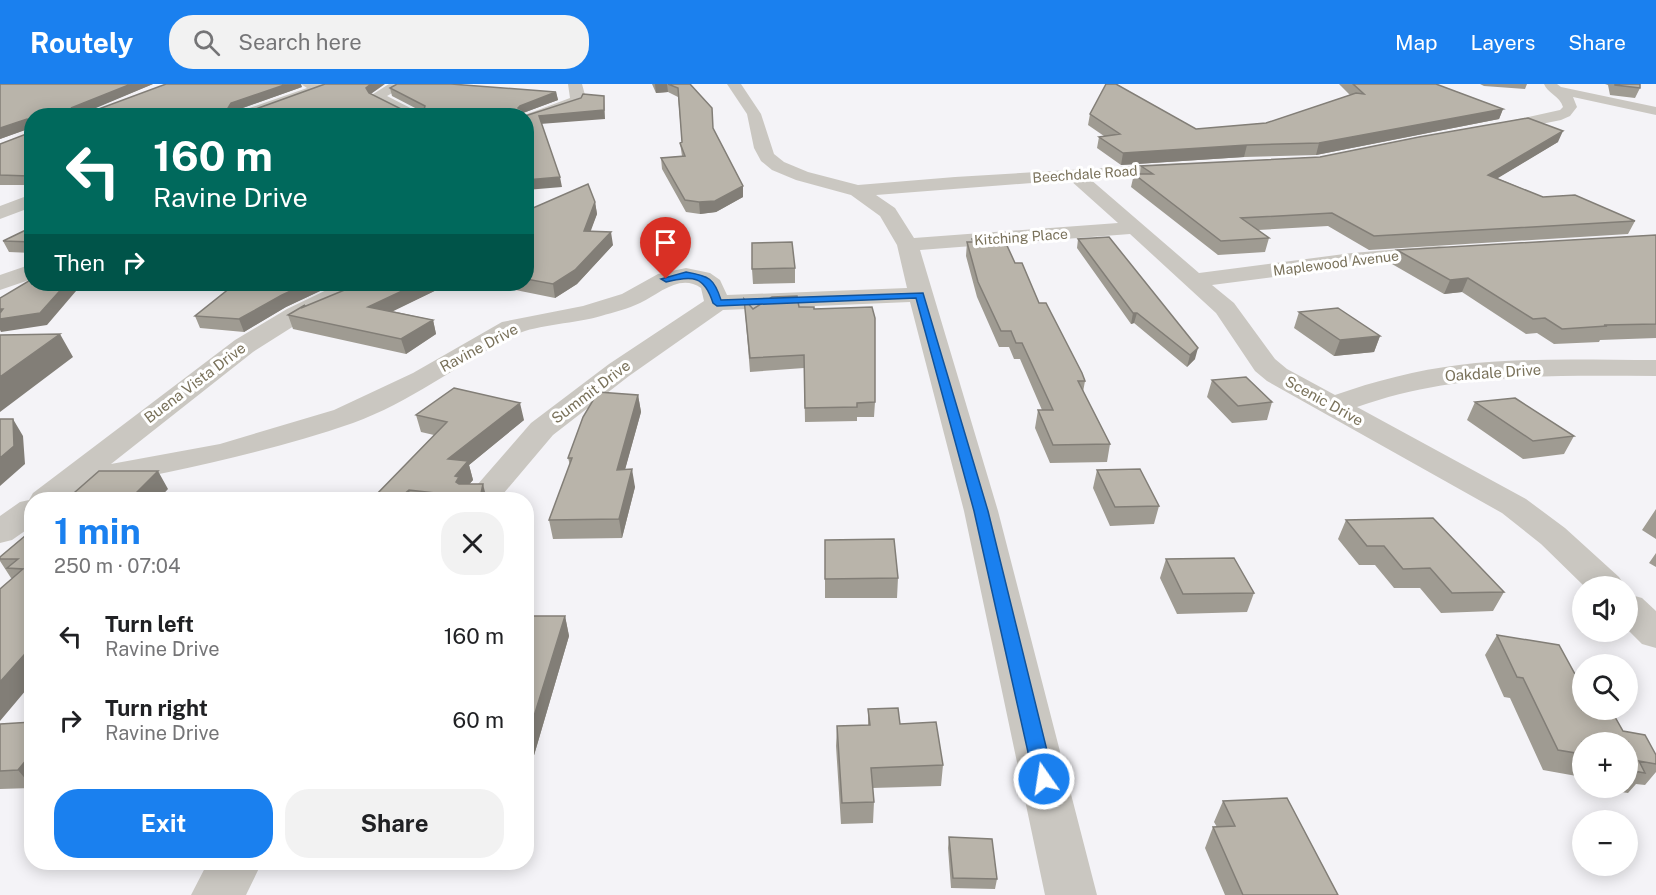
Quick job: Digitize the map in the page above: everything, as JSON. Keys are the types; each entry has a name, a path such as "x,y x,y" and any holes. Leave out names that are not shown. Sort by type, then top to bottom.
{"street":[{"path":"308,84 327,85"},
{"path":"401,84 377,96 402,108"},
{"path":"534,115 576,101 578,95 575,84"},
{"path":"734,84 754,114 762,148 767,157 778,166 802,176 858,191 888,212 908,245 981,511 1071,895"},
{"path":"262,108 327,85"},
{"path":"1553,87 1656,111"},
{"path":"1479,131 1556,117 1565,113 1570,107 1568,102 1553,87"},
{"name":"Beechdale Road","path":"858,191 1199,167"},
{"name":"Scenic Drive","path":"1075,175 1225,308 1265,365 1294,386 1523,512 1553,536 1595,576"},
{"path":"0,213 24,203"},
{"name":"Kitching Place","path":"908,245 1135,228"},
{"name":"Maplewood Avenue","path":"1196,280 1352,260 1462,251"},
{"path":"0,283 24,274"},
{"name":"Ravine Drive","path":"68,482 225,452 344,416 423,379 512,327 587,312 630,299 666,279 686,275 702,278 712,285 717,303"},
{"name":"Buena Vista Drive","path":"55,492 234,352 296,314 342,291"},
{"path":"717,303 920,295"},
{"name":"Summit Drive","path":"487,492 542,429 619,370 717,303"},
{"name":"Oakdale Drive","path":"1333,406 1375,391 1475,371 1656,368"},
{"path":"0,532 24,515"},
{"path":"1638,617 1656,634"},
{"path":"217,895 232,870"}],"building":[{"path":"0,84 131,84 71,108 24,108 24,120 0,128"},
{"path":"166,84 287,84 231,103 228,108 101,108"},
{"path":"325,84 371,84 366,88 369,93 399,108 259,108"},
{"path":"397,84 451,84 556,92 518,108 424,108 425,106 390,88"},
{"path":"668,84 690,84 712,108 713,128 743,186 715,201 685,200 661,158 685,156 680,143 682,142 678,88"},
{"path":"1106,84 1116,84 1196,129 1266,123 1356,93 1364,94 1353,84 1436,84 1503,109 1319,143 1123,153 1099,137 1120,134 1090,114"},
{"path":"1640,84 1640,88 1615,85"},
{"path":"583,94 604,96 604,110 539,116 560,177 534,179 534,113 581,98"},
{"path":"1528,118 1563,131 1488,175 1543,197 1575,195 1635,221 1374,236 1332,213 1241,218 1269,238 1221,241 1134,174 1153,174 1141,166 1320,157"},
{"path":"24,135 24,176 0,175 0,144"},
{"path":"588,184 595,202 584,231 611,232 575,270 553,284 534,280 534,208"},
{"path":"24,231 24,242 3,241"},
{"path":"1656,235 1656,324 1562,329 1545,318 1533,319 1468,278 1450,280 1397,250"},
{"path":"1109,237 1198,348 1190,355 1137,313 1133,313 1078,239"},
{"path":"972,239 1004,239 1015,263 1022,263 1039,303 1046,303 1082,373 1085,381 1078,381 1110,444 1053,445 1038,410 1053,410 1022,343 1016,343 1011,331 1001,331 978,282 967,242 973,242"},
{"path":"792,242 795,268 752,269 752,243"},
{"path":"24,284 24,291 60,291 40,313 0,319 3,309 0,309 0,298"},
{"path":"226,291 291,291 239,319 195,316"},
{"path":"342,291 402,291 368,307 433,320 401,339 288,315 305,305 301,308"},
{"path":"797,296 799,307 814,307 814,309 872,307 875,318 875,402 857,403 857,407 805,408 804,355 750,358 744,299 753,309 772,297"},
{"path":"1338,308 1380,336 1340,340 1299,312"},
{"path":"60,334 0,377 0,335"},
{"path":"1246,377 1272,402 1238,406 1212,380"},
{"path":"454,388 520,403 448,459 468,461 455,476 459,477 456,482 483,484 481,492 409,490 407,492 379,492 447,422 416,415"},
{"path":"598,392 638,395 617,470 632,469 619,519 549,520 572,458 568,458 583,417"},
{"path":"1515,398 1574,436 1533,441 1475,402"},
{"path":"0,419 13,419 14,446 0,458"},
{"path":"1140,469 1159,506 1115,507 1097,470"},
{"path":"99,471 158,471 137,492 75,492"},
{"path":"1433,518 1504,592 1452,593 1430,568 1403,569 1384,546 1367,546 1346,520"},
{"path":"24,537 24,655 0,682 0,589 23,569 7,568 18,559 0,559"},
{"path":"894,539 898,578 825,579 825,540"},
{"path":"1234,558 1254,593 1183,594 1166,559"},
{"path":"534,616 565,616 534,716"},
{"path":"1497,635 1559,645 1572,669 1572,720 1617,720 1623,731 1628,732 1572,732 1572,752 1558,750 1523,678 1517,677"},
{"path":"898,708 900,724 936,722 943,765 871,768 874,802 842,803 837,726 870,725 868,709"},
{"path":"24,722 24,763 18,770 0,771 0,724"},
{"path":"1638,734 1645,735 1656,755 1656,764 1639,761 1645,773 1638,772"},
{"path":"1287,798 1338,895 1243,895 1213,827 1235,826 1223,801"},
{"path":"949,837 992,839 997,879 953,878"}],"route":[{"path":"666,279 686,275 702,278 712,285 717,303 920,295 981,511 1044,779"}]}
